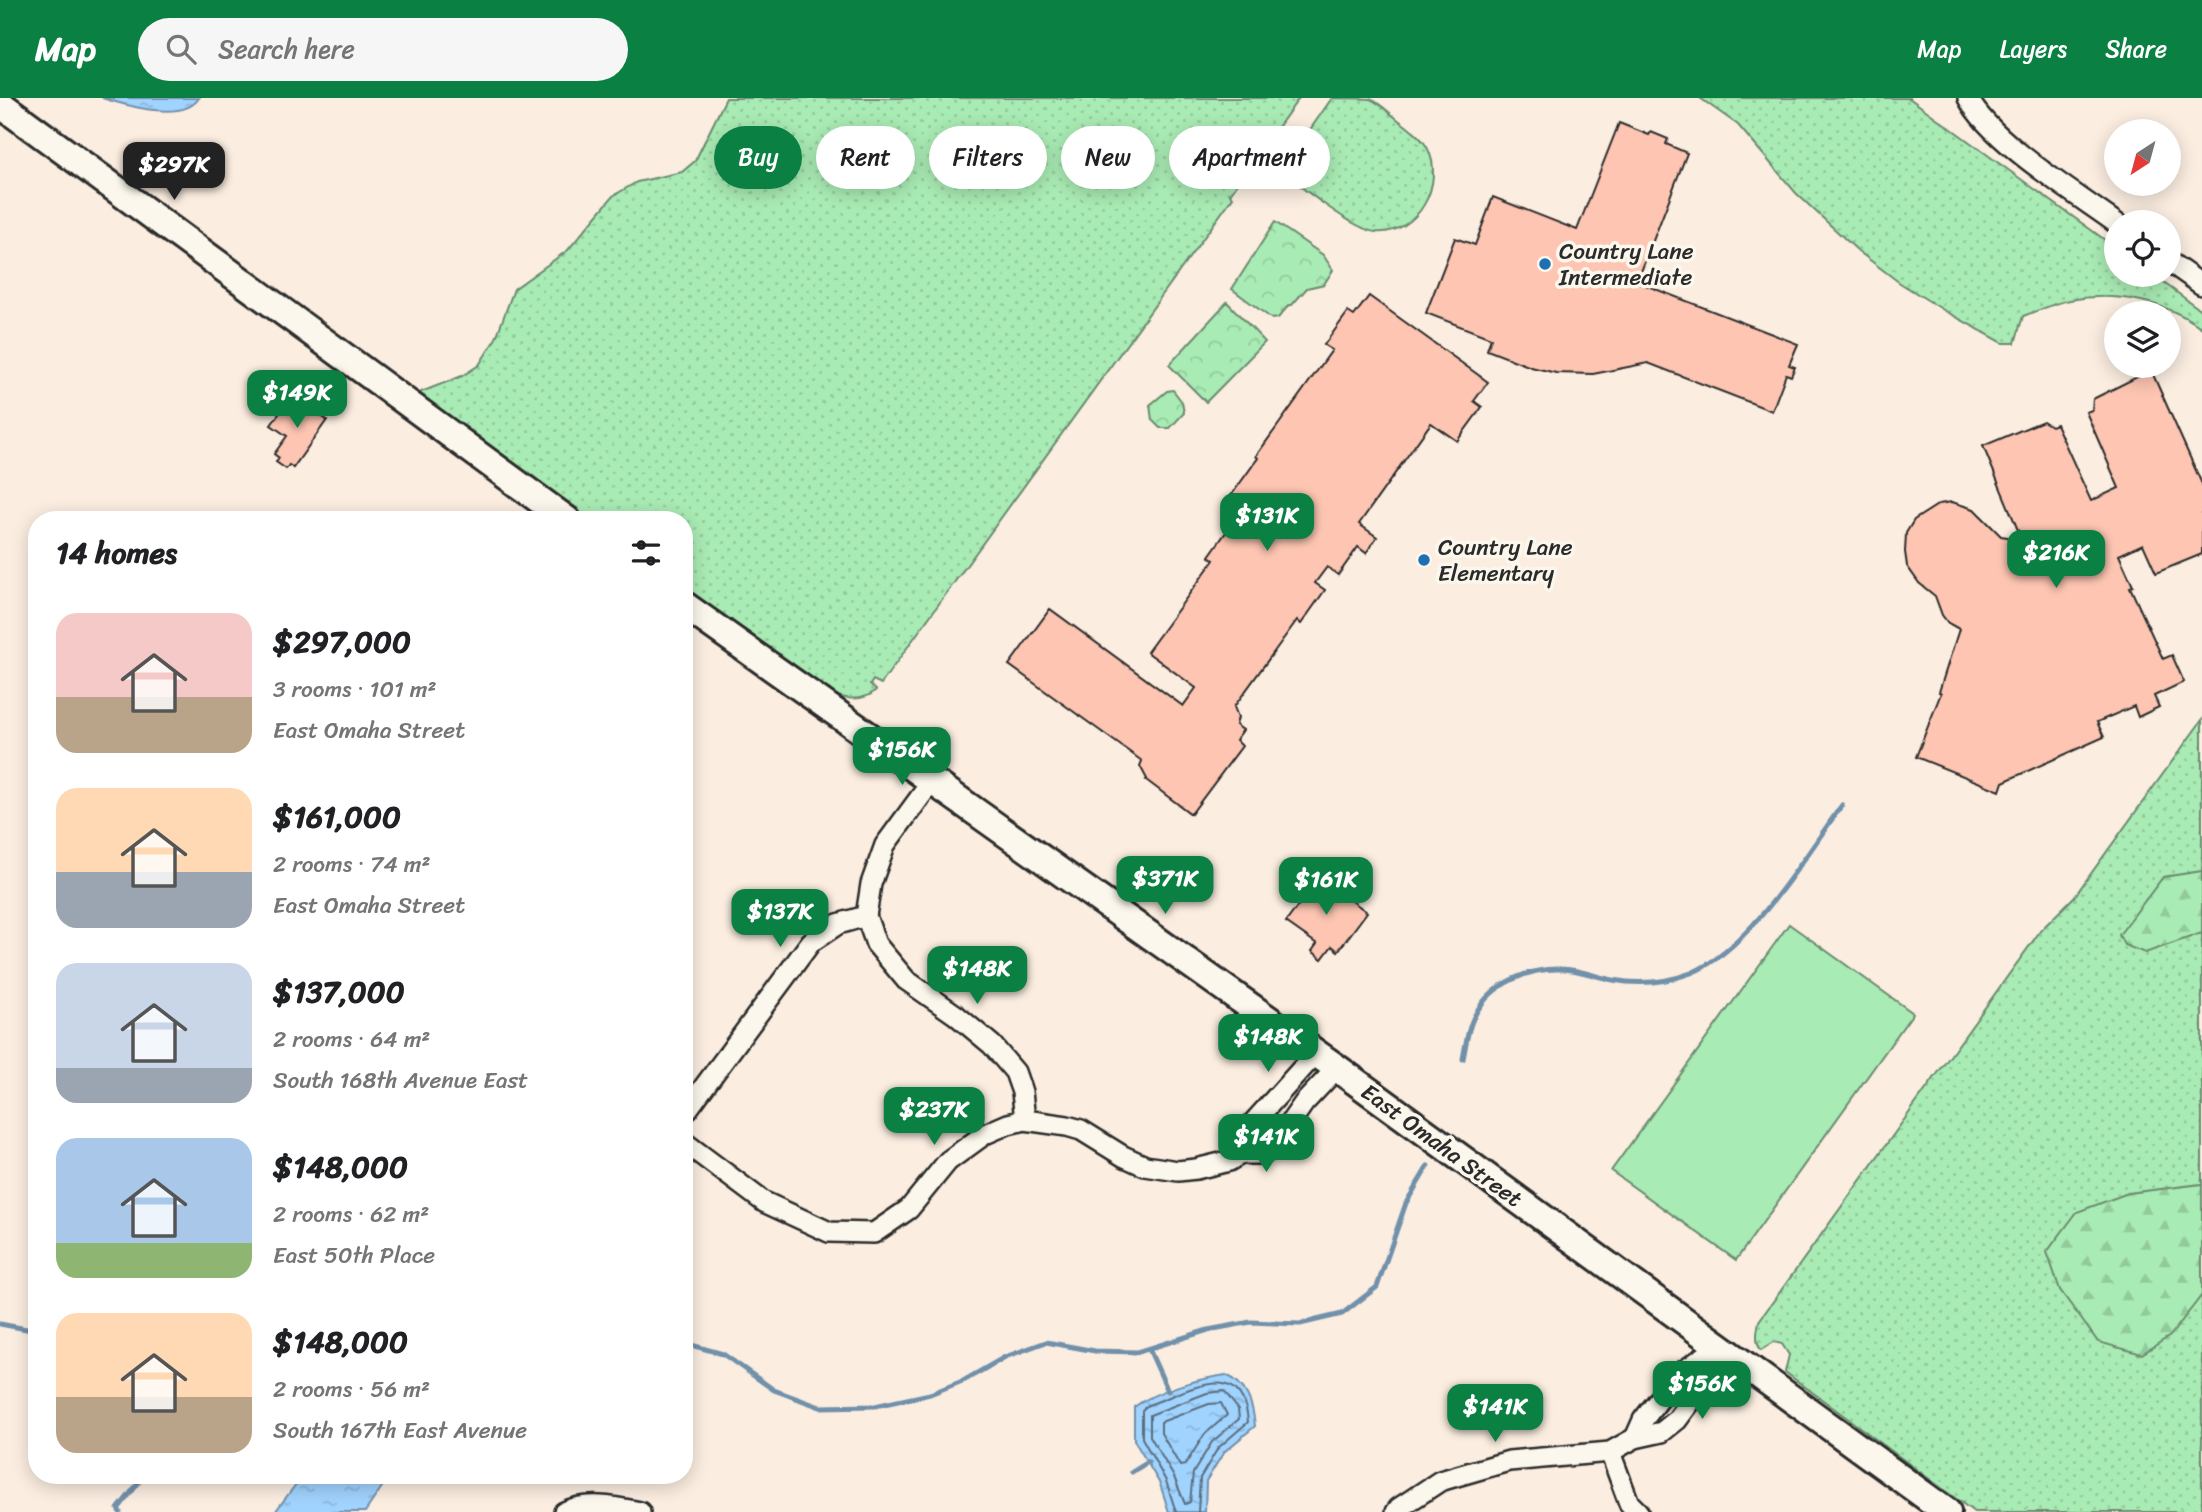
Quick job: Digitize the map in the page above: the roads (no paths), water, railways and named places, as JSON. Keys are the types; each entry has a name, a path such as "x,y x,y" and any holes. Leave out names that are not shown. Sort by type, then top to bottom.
{"main road":[{"path":"0,104 555,511"},
{"name":"East Omaha Street","path":"693,611 1326,1061 1947,1512"}],"street":[{"path":"1968,98 1976,113 2019,152 2104,214"},
{"path":"2181,270 2202,285"},
{"path":"932,781 885,845 871,884 866,916 876,944 906,980 956,1015 992,1045 1015,1072 1022,1093 1025,1120"},
{"path":"693,1102 811,942 838,924 866,916"},
{"path":"1241,1154 1242,1135 1261,1115 1326,1061"},
{"path":"693,1149 764,1202 829,1232 874,1233 909,1209 948,1161 985,1134 1025,1120 1081,1130 1134,1162 1162,1170 1178,1171 1215,1166 1241,1154 1263,1154 1274,1146 1304,1103 1326,1061"},
{"path":"1261,1115 1283,1132"},
{"path":"1635,1438 1643,1420 1679,1374 1718,1346"},
{"path":"1396,1512 1440,1481 1509,1461 1610,1452 1635,1438 1662,1432 1677,1420 1700,1389 1718,1346"},
{"path":"1610,1452 1629,1503 1638,1512"},
{"path":"569,1510 611,1506 640,1512"}],"water":[{"path":"102,98 199,98 180,110 167,111 139,108"},
{"path":"1226,1375 1239,1384 1248,1396 1255,1426 1224,1452 1206,1481 1205,1512 1169,1512 1160,1484 1134,1440 1134,1407 1154,1395 1178,1386"},
{"path":"296,1484 384,1484 365,1512 275,1512"}],"waterway":[{"path":"1463,1059 1476,1013 1492,993 1512,979 1536,971 1568,969 1623,982 1653,982 1691,973 1713,961 1734,944 1775,899 1842,805"},
{"path":"693,1346 723,1354 774,1390 820,1407 875,1406 930,1394 965,1380 1005,1357 1046,1342 1095,1351 1138,1352 1208,1330 1251,1322 1300,1324 1342,1314 1377,1287 1406,1203 1428,1166"},
{"path":"0,1324 28,1329"},
{"path":"1149,1349 1168,1391"},
{"path":"1132,1472 1148,1462"},
{"path":"120,1512 118,1509 138,1484"}],"place":[{"name":"Country Lane Intermediate","path":"1545,264"},
{"name":"Country Lane Elementary","path":"1424,560"}]}
